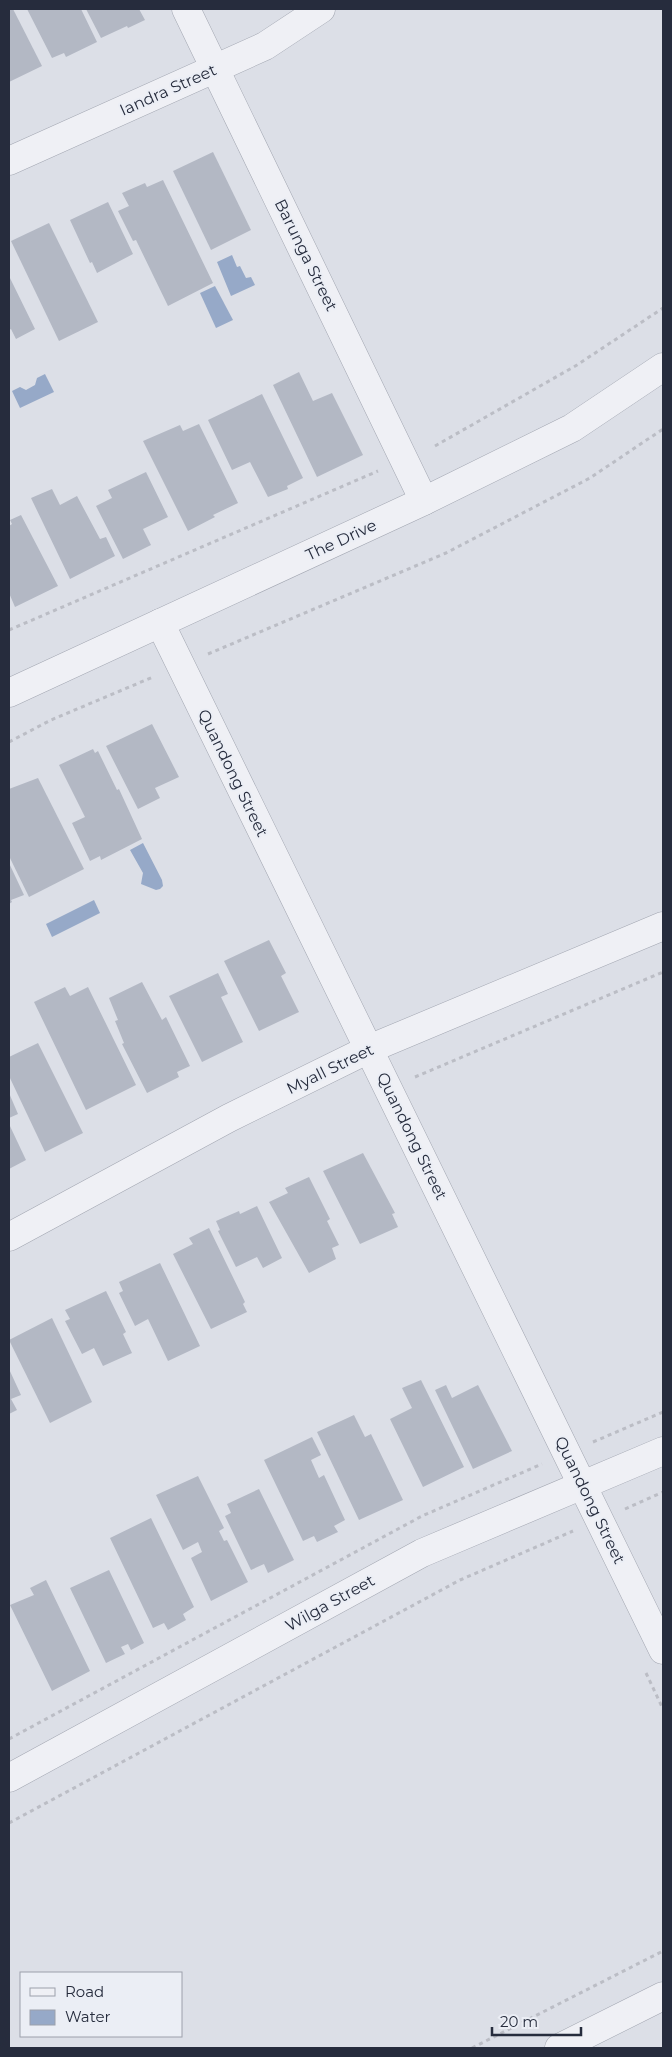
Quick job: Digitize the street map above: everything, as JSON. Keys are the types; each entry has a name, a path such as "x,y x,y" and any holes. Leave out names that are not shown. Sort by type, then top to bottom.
{"street":[{"name":"Barunga Street","path":"186,9 424,501"},
{"name":"Iandra Street","path":"9,161 264,46 321,9"},
{"name":"The Drive","path":"9,693 424,501 572,428 663,367"},
{"name":"Quandong Street","path":"160,623 663,1650"},
{"name":"Myall Street","path":"9,1237 229,1118 369,1049 663,926"},
{"name":"Wilga Street","path":"9,1778 422,1553 663,1451"},
{"path":"559,2048 663,1996"}],"path":[{"path":"435,446 577,365 663,308"},
{"path":"198,658 446,553 590,478 663,429"},
{"path":"9,630 387,468"},
{"path":"9,742 51,720 153,677"},
{"path":"410,1080 663,972"},
{"path":"592,1442 663,1412"},
{"path":"9,1739 422,1516 549,1461"},
{"path":"616,1513 663,1492"},
{"path":"9,1823 460,1580 574,1530"},
{"path":"472,2048 663,1951"}],"water":[{"path":"232,255 237,267 240,266 246,278 251,277 255,285 231,296 217,262"},
{"path":"215,286 233,320 216,328 200,293"},
{"path":"45,374 54,392 20,408 12,391 20,387 26,390 35,385 37,378"},
{"path":"143,843 162,880 163,886 160,889 156,890 141,884 143,873 130,850"},
{"path":"94,900 100,913 52,937 46,924"}],"building":[{"path":"9,9 13,9 42,66 9,82"},
{"path":"27,9 81,9 97,42 66,57 64,53 52,58"},
{"path":"86,9 139,9 145,20 101,38"},
{"path":"213,152 251,230 211,250 173,171"},
{"path":"163,180 213,283 168,306 136,240 133,241 118,211 129,206 122,193 145,183 147,187"},
{"path":"108,202 133,254 97,273 92,262 90,263 70,220"},
{"path":"49,223 98,322 59,341 11,241"},
{"path":"9,276 35,329 16,339 11,329 9,330"},
{"path":"299,372 313,401 332,393 363,455 317,477 273,385"},
{"path":"262,394 303,478 287,486 288,489 268,497 250,462 232,470 208,420"},
{"path":"199,424 238,503 213,515 215,517 188,531 143,441 180,425 183,431"},
{"path":"146,472 168,517 143,529 151,545 123,559 96,506 112,498 108,490"},
{"path":"52,489 60,505 77,496 100,539 106,537 115,556 70,579 31,498"},
{"path":"21,515 58,586 15,607 9,593 9,526 12,524 10,520"},
{"path":"152,724 179,777 155,788 160,798 138,809 106,746"},
{"path":"93,749 95,753 98,751 117,790 119,789 142,839 101,860 100,856 90,861 72,823 85,817 59,765"},
{"path":"38,778 84,869 29,897 9,856 9,789"},
{"path":"9,863 24,895 11,900 12,902 9,904"},
{"path":"269,940 286,973 281,976 299,1012 259,1031 224,961"},
{"path":"218,973 228,994 221,997 243,1042 202,1062 169,996"},
{"path":"142,982 162,1020 166,1017 190,1066 177,1072 179,1077 147,1093 122,1044 124,1043 115,1021 118,1020 109,998"},
{"path":"65,987 70,996 88,987 136,1085 86,1110 34,1002"},
{"path":"38,1043 83,1133 45,1152 9,1076 9,1057"},
{"path":"9,1093 18,1114 9,1118"},
{"path":"9,1124 26,1160 9,1169"},
{"path":"363,1153 395,1213 392,1214 398,1227 360,1244 323,1171"},
{"path":"309,1177 330,1219 327,1221 339,1245 332,1248 336,1259 309,1273 269,1202 288,1193 285,1188"},
{"path":"257,1206 282,1258 263,1268 257,1257 236,1267 218,1231 220,1230 216,1221 239,1211 240,1214"},
{"path":"209,1228 245,1302 243,1304 247,1312 211,1329 173,1254 193,1244 189,1238"},
{"path":"160,1263 200,1346 168,1361 148,1319 135,1326 119,1293 123,1291 119,1282"},
{"path":"106,1291 126,1332 123,1334 132,1353 103,1366 94,1348 82,1354 65,1321 70,1319 65,1310"},
{"path":"52,1318 92,1402 50,1423 9,1340"},
{"path":"9,1369 21,1395 11,1399 17,1410 9,1414"},
{"path":"421,1380 464,1467 423,1487 390,1419 412,1408 402,1388"},
{"path":"446,1385 452,1398 478,1385 512,1451 473,1469 435,1390"},
{"path":"354,1415 365,1437 371,1434 403,1500 359,1520 317,1432"},
{"path":"312,1437 321,1455 311,1460 319,1478 324,1475 345,1520 334,1526 338,1532 317,1542 314,1536 303,1541 264,1460"},
{"path":"198,1476 224,1528 219,1531 224,1541 227,1540 248,1582 211,1601 191,1558 202,1552 198,1542 183,1550 156,1495"},
{"path":"259,1489 294,1560 268,1573 264,1564 251,1570 225,1516 231,1513 227,1504"},
{"path":"151,1518 194,1607 183,1614 186,1620 168,1630 164,1623 153,1628 110,1538"},
{"path":"109,1570 144,1643 131,1650 128,1644 121,1647 125,1654 106,1663 70,1588"},
{"path":"46,1580 90,1671 52,1691 10,1605 34,1595 30,1588"}]}
